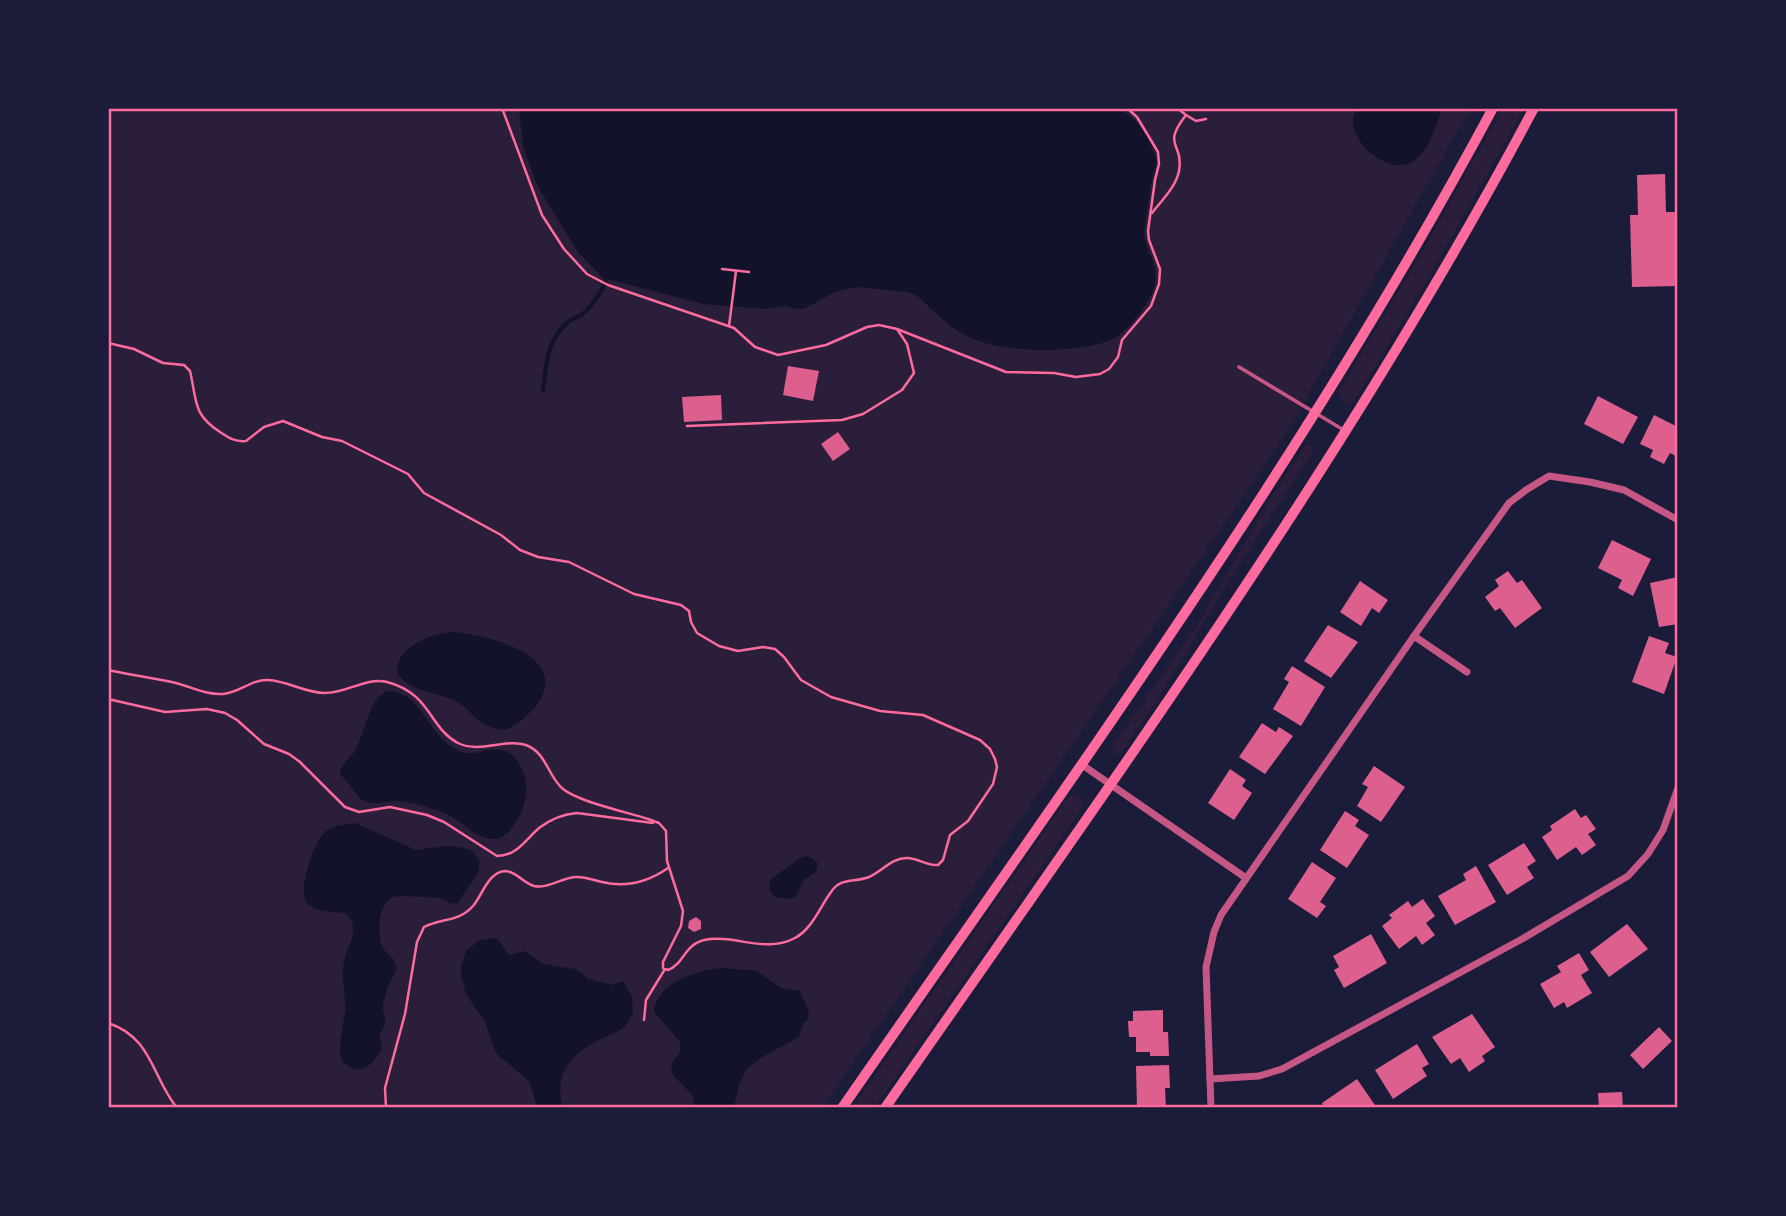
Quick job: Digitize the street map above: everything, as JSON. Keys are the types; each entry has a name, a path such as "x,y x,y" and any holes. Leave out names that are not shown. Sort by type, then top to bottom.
{"main road":[{"path":"842,1108 1213,571 1386,298 1493,108"},
{"path":"885,1108 1248,583 1346,432 1441,276 1534,108"}],"street":[{"path":"1211,1108 1206,967 1218,923 1246,878 1413,636 1509,503 1549,476 1590,482 1624,491 1678,520"},
{"path":"1413,636 1467,672"},
{"path":"1081,764 1246,878"},
{"path":"1210,1079 1259,1076 1282,1069 1522,939 1628,876 1648,854 1663,830 1678,788"}],"lane":[{"path":"1239,367 1346,432"}],"path":[{"path":"502,108 542,215 564,250 587,274 608,285 729,326 755,347 778,355 826,345 867,327 879,325 897,329 1006,372 1054,373 1076,377 1100,374 1115,363 1122,340 1141,320 1157,294 1160,269 1149,240 1149,216 1159,164 1158,152 1137,117 1127,108"},
{"path":"1177,108 1196,121 1206,119"},
{"path":"1149,216 1171,189 1178,174 1173,136 1174,130 1186,115"},
{"path":"722,269 749,272"},
{"path":"729,326 736,271"},
{"path":"687,426 842,420 863,414 902,390 914,373 907,344 897,329"},
{"path":"108,343 134,349 163,363 184,365 190,370 197,407 205,423 231,439 246,441 264,427 282,421 321,437 342,441 408,474 424,494 501,535 520,551 569,562 634,594 681,605 689,611 697,633 719,646 738,651 763,647 775,649 785,657 801,680 831,697 880,712 923,715 972,735 990,749 996,767 990,792 968,821 950,835 943,860 938,865 912,858 896,860 868,878 839,883 808,926 795,938 762,945 729,939 705,940 690,947 672,969 665,969"},
{"path":"905,386 912,390"},
{"path":"108,670 220,694 267,680 327,693 354,688 369,681 386,682 407,690 424,702 443,730 459,743 478,747 517,743 526,745 541,755 564,791 659,823 666,831 668,868 680,898 683,919 663,962 665,969 646,1000 644,1020"},
{"path":"108,699 165,712 207,709 225,713 264,744 289,754 300,762 345,807 359,812 390,807 427,815 444,822 497,856 512,853 539,828 566,814 659,823"},
{"path":"386,1108 385,1088 405,1014 416,942 424,927 461,916 475,904 489,881 503,871 511,872 530,885 543,887 574,877 610,884 639,883 668,868"},
{"path":"108,1024 126,1030 139,1042 177,1108"}],"shaded area":[{"path":"1503,108 1524,109 1426,282 1354,401 1347,404 1338,395 1339,391 1414,266"},
{"path":"108,109 1470,109 1284,437 822,1108 109,1107"},
{"path":"519,109 1121,109 1136,121 1148,137 1157,161 1144,232 1156,275 1153,291 1130,325 1109,341 1079,348 1042,350 1006,347 976,340 944,320 916,295 907,292 857,287 835,292 804,309 786,306 765,309 703,304 603,278 578,252 538,187 523,147"},
{"path":"1356,109 1440,109 1441,113 1430,141 1421,154 1410,163 1401,165 1374,156 1360,141 1353,124"},
{"path":"1308,445 1312,447 1312,454 1230,579 1157,701 1121,753 1114,753 1112,746 1196,627 1268,502"},
{"path":"451,632 471,634 512,646 529,656 541,668 546,683 540,700 522,720 505,729 490,727 454,700 416,688 397,673 398,664 408,649 424,639"},
{"path":"387,691 407,697 441,738 458,750 472,753 496,750 508,752 515,757 525,778 526,795 517,821 503,836 486,838 447,814 416,804 397,801 369,803 361,799 340,774 343,765 359,743 371,709"},
{"path":"1074,794 1082,799 1082,809 875,1107 853,1107 1067,799"},
{"path":"355,823 416,850 444,846 461,847 472,851 480,861 478,872 458,903 438,898 403,896 394,897 385,905 380,918 380,940 396,969 384,1002 385,1023 379,1034 382,1048 370,1065 360,1069 342,1061 340,1048 345,1012 343,968 353,926 345,913 321,910 308,904 304,889 311,857 320,838 334,826"},
{"path":"808,856 818,863 816,872 805,879 792,899 774,897 769,889 770,880 800,858"},
{"path":"497,938 509,955 525,951 543,964 575,969 589,979 612,985 623,981 632,997 633,1013 625,1026 582,1050 568,1064 561,1082 562,1107 537,1107 530,1082 496,1053 485,1022 466,994 461,966 466,951 480,940"},
{"path":"722,968 757,971 781,988 800,991 809,1012 799,1037 759,1059 746,1070 739,1084 734,1107 693,1107 694,1097 671,1070 680,1052 680,1042 654,1012 662,993 670,985 690,975"}],"building":[{"path":"1665,174 1666,212 1676,212 1678,286 1632,287 1630,215 1638,215 1637,175"},
{"path":"788,366 819,371 813,401 783,395"},
{"path":"721,395 722,420 684,422 682,397"},
{"path":"1598,396 1638,417 1623,444 1584,424"},
{"path":"1654,415 1678,427 1678,457 1670,453 1664,464 1650,457 1653,450 1640,444"},
{"path":"838,432 850,449 833,461 821,444"},
{"path":"1612,540 1651,559 1633,596 1618,588 1622,580 1598,568"},
{"path":"1508,571 1517,583 1522,580 1542,608 1515,628 1500,608 1495,611 1485,597 1499,586 1495,580"},
{"path":"1678,577 1678,624 1659,627 1650,583"},
{"path":"1360,581 1388,600 1379,613 1372,608 1361,626 1340,612"},
{"path":"1328,625 1358,642 1331,678 1304,661"},
{"path":"1649,636 1669,643 1665,653 1677,657 1664,694 1632,682"},
{"path":"1292,666 1325,687 1301,726 1273,709 1289,682 1284,679"},
{"path":"1262,723 1276,732 1279,727 1293,736 1265,774 1239,757"},
{"path":"1374,766 1405,787 1381,822 1357,806 1368,787 1362,784"},
{"path":"1230,769 1246,780 1242,786 1252,793 1234,820 1208,803"},
{"path":"1575,809 1581,818 1586,815 1596,829 1588,834 1596,845 1582,855 1576,847 1557,860 1542,837 1552,830 1550,826"},
{"path":"1345,811 1359,820 1355,826 1369,835 1347,868 1320,850"},
{"path":"1524,843 1536,861 1527,867 1534,878 1507,895 1488,865"},
{"path":"1312,862 1336,878 1320,902 1326,906 1317,918 1288,899"},
{"path":"1476,866 1496,902 1455,925 1438,896 1466,880 1463,874"},
{"path":"1423,899 1435,916 1426,923 1435,935 1422,945 1416,936 1399,949 1382,926 1392,918 1389,915 1408,901 1412,907"},
{"path":"696,917 701,921 701,929 694,932 688,928 689,921"},
{"path":"1627,924 1648,949 1609,977 1590,952"},
{"path":"1371,934 1387,963 1344,988 1334,970 1339,967 1333,956"},
{"path":"1579,953 1589,970 1581,975 1592,993 1567,1008 1564,1002 1554,1008 1540,984 1561,972 1557,966"},
{"path":"1163,1010 1163,1032 1168,1032 1169,1056 1150,1056 1150,1052 1136,1052 1136,1037 1129,1037 1128,1021 1133,1021 1133,1011"},
{"path":"1472,1014 1495,1047 1482,1056 1485,1061 1469,1072 1460,1058 1451,1064 1432,1037"},
{"path":"1659,1027 1672,1041 1643,1069 1630,1055"},
{"path":"1417,1044 1429,1064 1422,1068 1427,1076 1393,1099 1375,1070"},
{"path":"1169,1065 1170,1088 1165,1088 1166,1108 1137,1108 1136,1066"},
{"path":"1357,1079 1377,1108 1324,1108 1322,1103"},
{"path":"1622,1092 1623,1108 1599,1108 1598,1093"}],"waterway":[{"path":"543,390 551,345 555,337 567,323 584,313 598,296 607,278"}]}
